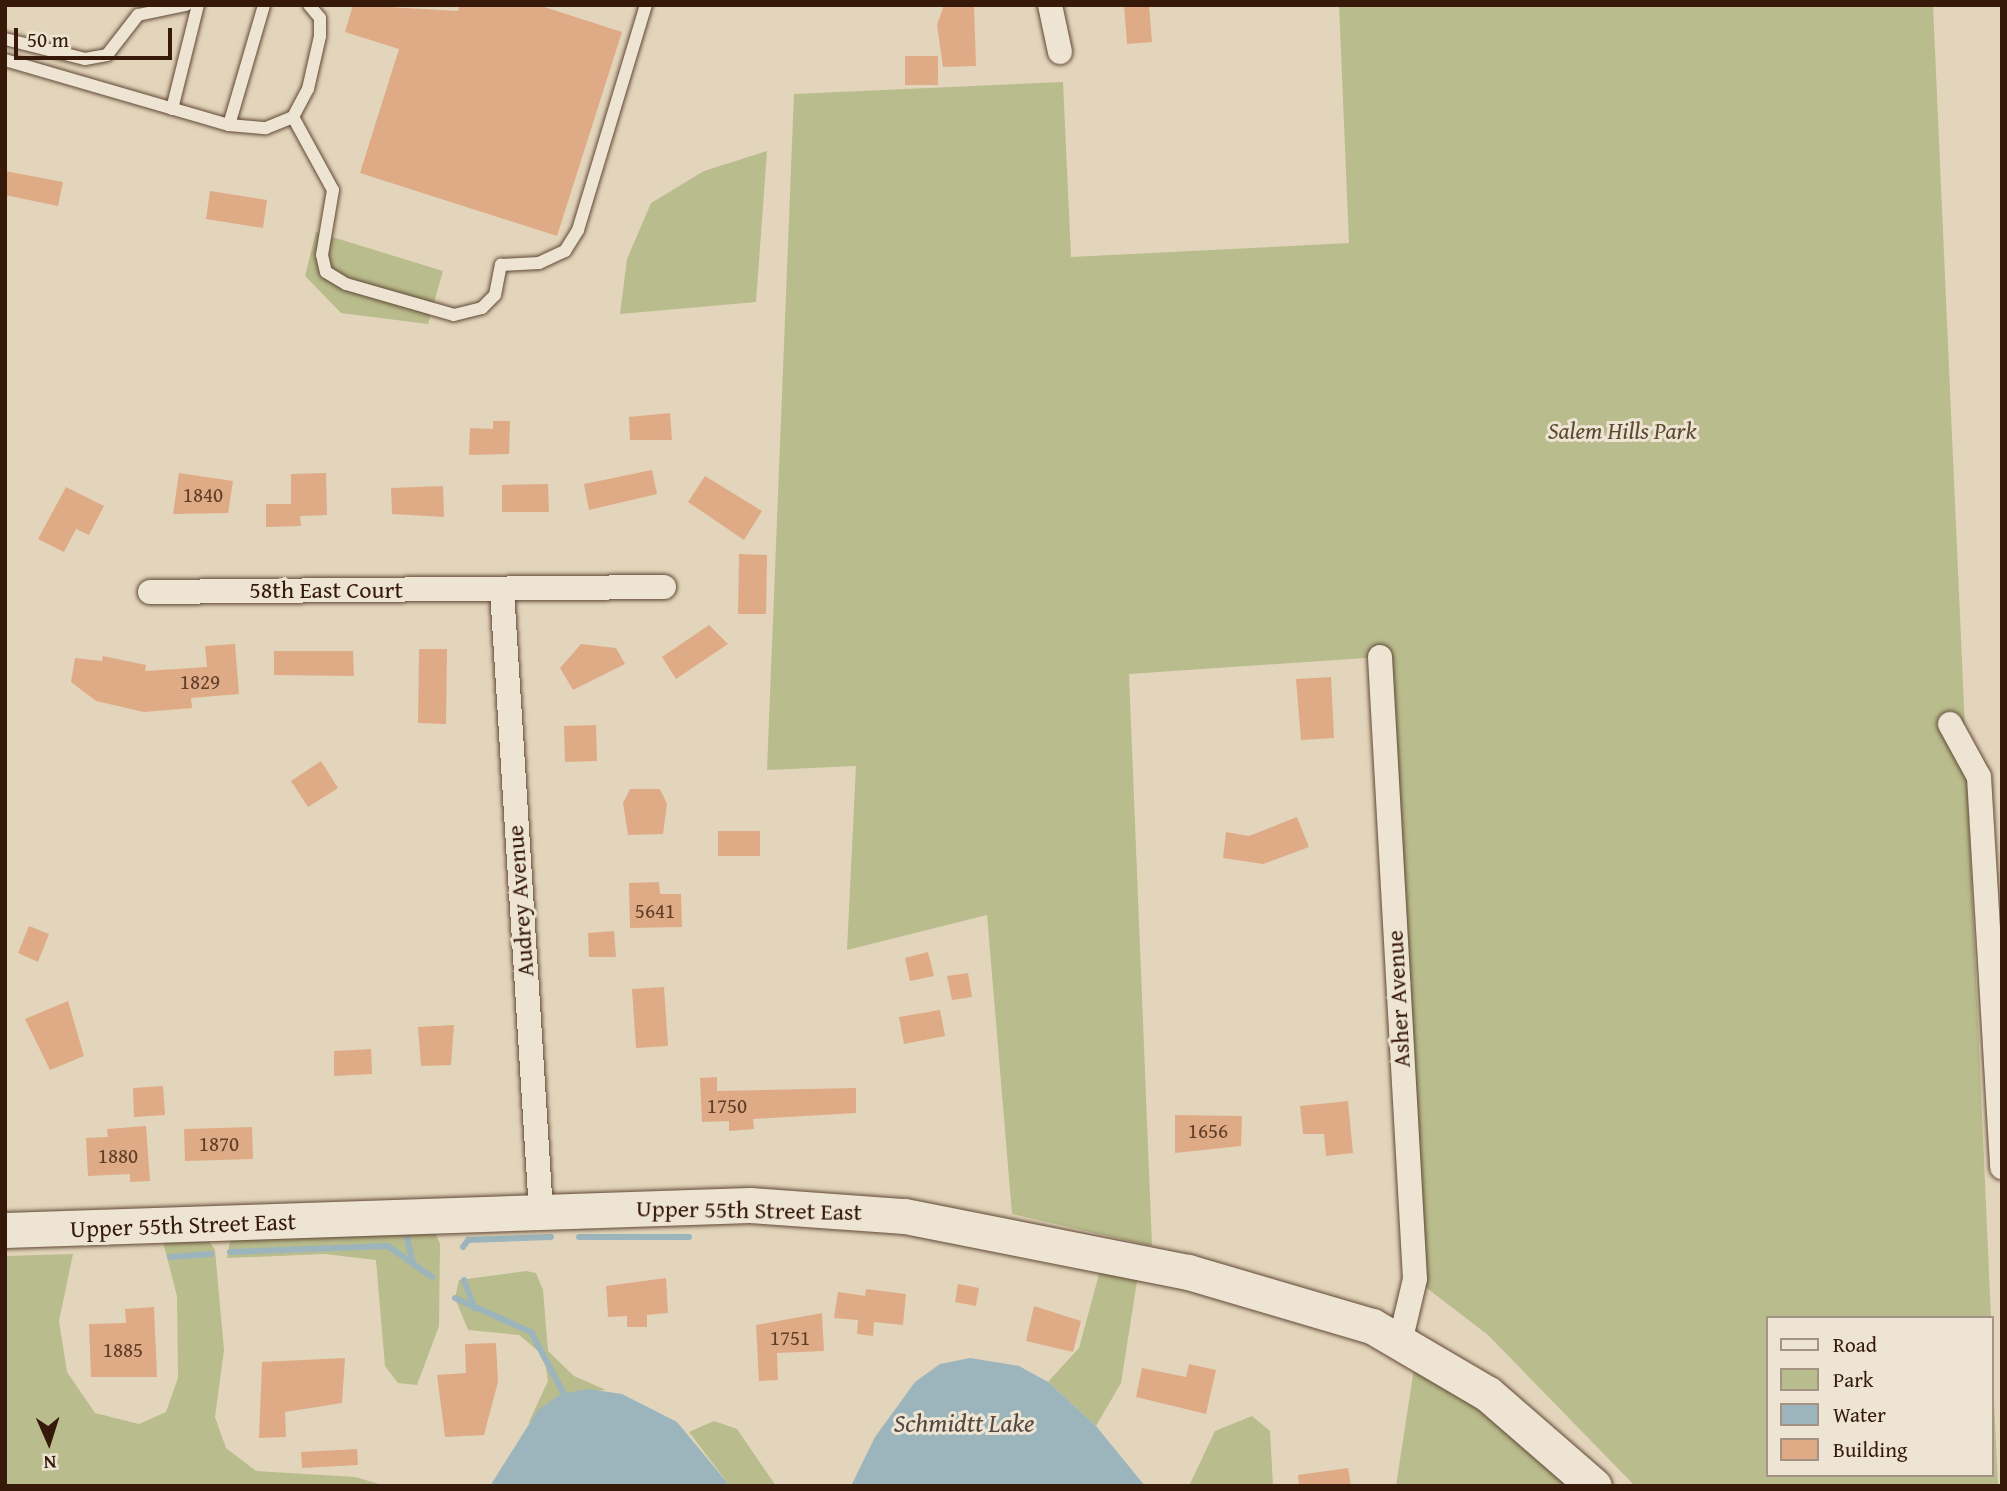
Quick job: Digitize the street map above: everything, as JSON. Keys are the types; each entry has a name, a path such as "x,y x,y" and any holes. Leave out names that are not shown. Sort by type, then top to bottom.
{"street":[{"path":"1050,5 1060,52"},
{"name":"58th East Court","path":"150,592 664,587"},
{"name":"Audrey Avenue","path":"502,590 541,1211"},
{"name":"Asher Avenue","path":"1380,657 1415,1279 1401,1338"},
{"path":"1950,724 1979,777 1995,937 2002,1167"},
{"name":"Upper 55th Street East","path":"5,1230 784,1205 882,1212 1240,1285 1401,1338 1495,1400 1594,1486"}],"lane":[{"path":"5,38 85,59 107,55 138,15 186,5"},
{"path":"172,109 198,5"},
{"path":"229,125 264,5"},
{"path":"309,5 320,18 320,36 293,117 333,190 322,255 326,272 346,284 454,315 482,308 495,295 501,265 539,263 565,251 578,230 646,5"},
{"path":"5,60 229,125 266,128 293,117"}],"green space":[{"name":"Salem Hills Park","path":"1339,5 1933,5 1991,1316 1766,1316 1766,1477 1993,1477 1993,1378 1998,1486 1635,1486 1488,1335 1415,1279 1380,657 1129,674 1152,1246 1012,1214 987,915 847,950 856,766 767,770 794,94 1063,82 1071,257 1349,243"},
{"path":"767,151 756,302 620,314 627,259 651,203 704,171"},
{"path":"316,232 443,271 428,324 341,313 305,276"},
{"path":"433,1228 440,1244 439,1326 417,1385 398,1383 385,1366 376,1260 325,1254 227,1258 231,1237"},
{"path":"207,1238 215,1250 224,1350 215,1417 226,1448 256,1471 355,1477 386,1486 5,1486 5,1256 73,1254 59,1321 67,1372 95,1413 139,1424 166,1412 178,1378 177,1296 163,1242"},
{"path":"1101,1267 1138,1275 1121,1383 1096,1426 1048,1382 1079,1348"},
{"path":"526,1271 536,1273 543,1290 548,1351 574,1376 606,1390 561,1395 528,1424 548,1381 544,1356 519,1335 468,1330 455,1298 459,1280"},
{"path":"1415,1362 1435,1374 1575,1486 1396,1486"},
{"path":"1252,1416 1270,1431 1273,1486 1189,1486 1215,1431"},
{"path":"714,1421 737,1429 776,1486 730,1486 689,1432"}],"water":[{"name":"Schmidtt Lake","path":"970,1358 1019,1366 1048,1382 1096,1426 1145,1486 851,1486 875,1437 915,1382 940,1364"},
{"path":"588,1389 622,1394 677,1422 730,1486 490,1486 538,1410 561,1394"}],"building":[{"path":"353,5 458,11 460,5 538,5 622,32 557,236 360,173 399,49 345,32"},
{"path":"944,5 974,5 976,66 943,67 937,25"},
{"path":"1124,5 1149,5 1152,42 1127,44"},
{"path":"905,56 938,56 938,85 905,85"},
{"path":"5,171 63,182 58,206 5,195"},
{"path":"210,191 267,200 263,228 206,219"},
{"path":"670,413 672,440 630,440 629,417"},
{"path":"493,421 510,421 509,454 469,455 470,428 493,429"},
{"path":"652,470 657,494 589,510 584,484"},
{"path":"179,473 233,481 228,513 173,514"},
{"path":"326,473 327,515 300,516 301,526 266,527 266,504 291,504 291,474"},
{"path":"705,476 762,511 744,540 688,502"},
{"path":"548,484 549,512 502,512 502,485"},
{"path":"443,486 444,517 392,514 391,488"},
{"path":"66,487 104,506 89,535 76,529 64,552 38,539"},
{"path":"739,554 767,555 766,614 738,614"},
{"path":"709,625 728,644 676,679 662,657"},
{"path":"235,644 239,694 191,698 192,708 144,712 96,701 71,682 75,658 102,661 103,656 146,665 145,671 207,667 205,646"},
{"path":"581,644 616,648 625,664 573,690 560,668"},
{"path":"419,649 447,649 446,724 418,723"},
{"path":"274,651 353,651 354,676 274,675"},
{"path":"1331,677 1334,738 1301,740 1296,679"},
{"path":"596,725 597,761 565,762 564,726"},
{"path":"321,761 338,788 308,807 291,781"},
{"path":"630,789 660,789 667,804 663,834 628,835 623,803"},
{"path":"1297,817 1309,847 1263,864 1223,858 1226,832 1249,836"},
{"path":"718,831 760,831 760,856 718,856"},
{"path":"659,882 660,894 681,894 682,927 630,928 629,883"},
{"path":"29,926 49,934 38,962 18,953"},
{"path":"614,931 616,957 589,957 588,933"},
{"path":"928,952 934,976 910,981 905,958"},
{"path":"968,973 972,997 952,1000 947,976"},
{"path":"664,987 668,1046 636,1048 632,989"},
{"path":"68,1001 84,1056 50,1070 25,1019"},
{"path":"940,1010 945,1036 904,1044 899,1017"},
{"path":"454,1025 451,1065 421,1066 418,1027"},
{"path":"371,1049 372,1074 334,1076 334,1051"},
{"path":"717,1077 717,1091 856,1088 856,1113 753,1119 754,1129 729,1131 729,1121 702,1122 700,1078"},
{"path":"163,1086 165,1115 134,1117 133,1088"},
{"path":"1348,1101 1353,1153 1326,1156 1324,1134 1303,1134 1300,1106"},
{"path":"1175,1115 1242,1116 1241,1146 1175,1153"},
{"path":"146,1126 150,1181 130,1182 130,1174 88,1176 86,1138 108,1137 107,1129"},
{"path":"252,1127 253,1159 185,1161 184,1129"},
{"path":"666,1278 668,1313 647,1315 647,1327 627,1327 627,1316 608,1317 606,1286"},
{"path":"958,1284 979,1288 976,1306 955,1302"},
{"path":"866,1289 906,1294 903,1325 874,1322 873,1336 857,1334 858,1320 834,1318 838,1292 865,1296"},
{"path":"1034,1306 1081,1321 1073,1352 1026,1341"},
{"path":"154,1307 157,1377 91,1377 89,1324 126,1323 125,1309"},
{"path":"822,1313 824,1351 777,1353 778,1380 759,1381 756,1325"},
{"path":"496,1343 498,1382 484,1435 445,1437 437,1375 466,1373 465,1344"},
{"path":"345,1358 342,1403 285,1412 286,1437 259,1438 262,1362"},
{"path":"1189,1364 1216,1370 1206,1414 1136,1397 1142,1368 1186,1377"},
{"path":"357,1449 358,1465 302,1468 301,1452"},
{"path":"1348,1468 1351,1486 1299,1486 1298,1475"}],"waterway":[{"path":"463,1247 468,1240 551,1237"},
{"path":"579,1237 689,1237"},
{"path":"407,1238 412,1260"},
{"path":"230,1252 388,1246 432,1277"},
{"path":"170,1257 211,1254"},
{"path":"464,1280 474,1308"},
{"path":"455,1298 531,1332 564,1394"}]}
